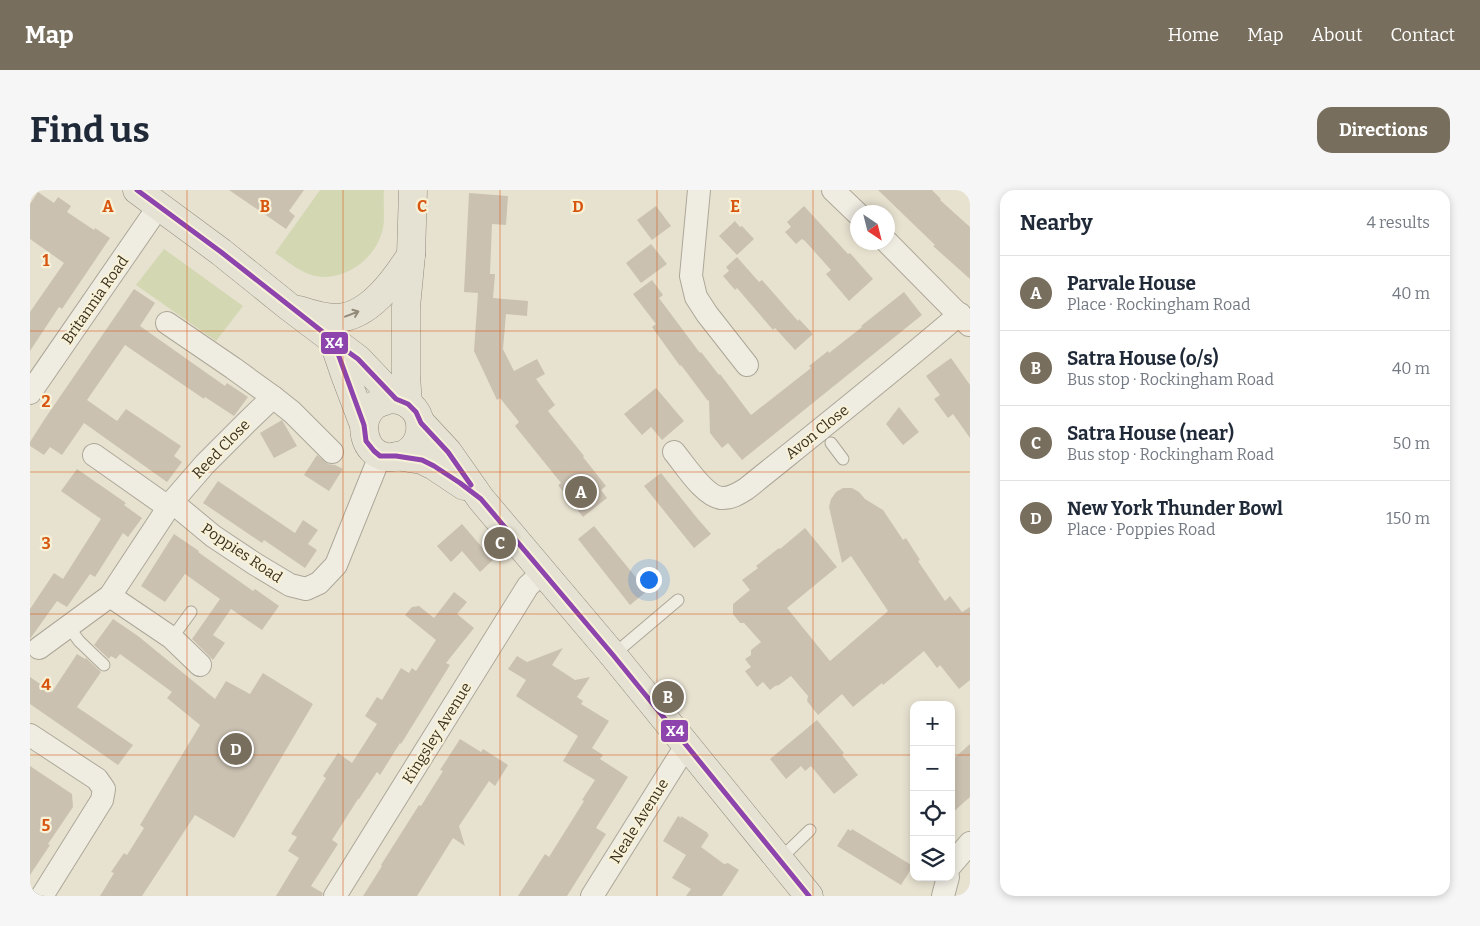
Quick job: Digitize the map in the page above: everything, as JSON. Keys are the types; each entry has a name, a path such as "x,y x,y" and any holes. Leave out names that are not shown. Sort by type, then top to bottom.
{"main road":[{"path":"137,190 221,252 358,359 402,403 448,452 481,499 613,655 809,896"},
{"path":"388,456 407,452 415,445 420,434 402,403 406,376 406,307 411,255 413,190"},
{"path":"288,306 319,316 337,318 352,315 366,307 385,291 411,255"},
{"path":"333,340 345,375 367,418 366,442 369,446 388,456 422,460 460,483 481,499"},
{"path":"367,418 402,403"}],"street":[{"path":"699,190 691,276 696,297 747,365"},
{"path":"833,190 850,206"},
{"name":"Britannia Road","path":"32,385 159,206"},
{"path":"895,250 965,320"},
{"name":"Avon Close","path":"674,452 706,492 720,498 731,498 746,489 929,341 965,320"},
{"path":"167,323 233,368 292,412 332,452"},
{"name":"Reed Close","path":"170,504 205,464 272,397"},
{"path":"39,648 110,596 170,504 94,455"},
{"name":"Poppies Road","path":"170,504 255,564 290,585 306,589 319,582 336,565 388,456"},
{"name":"Kingsley Avenue","path":"335,896 528,586 542,573"},
{"path":"110,596 172,638 200,665"},
{"path":"30,735 97,779 104,789 102,800 42,896"},
{"name":"Neale Avenue","path":"592,896 679,757 689,748"},
{"path":"955,860 970,843"},
{"path":"944,896 947,881"}],"lane":[{"path":"831,443 843,459"},
{"path":"613,655 678,600"},
{"path":"172,638 192,612"},
{"path":"68,627 79,641 104,665"},
{"path":"779,860 810,830"}],"green space":[{"path":"320,190 384,190 383,228 380,239 374,249 358,266 337,275 326,277 315,276 305,272 275,253"},
{"path":"164,249 243,306 216,341 136,285"}],"building":[{"path":"229,190 304,190 289,211 295,216 286,229"},
{"path":"878,190 932,190 940,200 970,227 970,279 933,246 935,245"},
{"path":"38,192 54,203 58,197 71,206 67,212 110,238 62,309 59,307 30,351 30,312 64,263 30,239 30,204"},
{"path":"469,193 508,196 506,225 492,224 490,274 495,274 493,298 528,301 527,316 506,314 503,349 514,371 537,359 545,374 536,379 555,405 548,411 606,486 601,490 607,498 583,517 558,485 561,483 515,426 519,422 500,398 497,400 474,351 478,293 464,292"},
{"path":"656,206 671,226 652,240 637,220"},
{"path":"804,206 873,279 849,301 826,274 831,270 805,241 802,239 796,244 785,232 791,227 787,222"},
{"path":"735,221 754,239 737,255 719,236"},
{"path":"651,244 667,264 641,283 626,263"},
{"path":"737,257 759,282 762,280 798,321 799,319 813,334 795,350 775,328 773,330 737,288 735,290 723,276 729,271 726,267"},
{"path":"652,280 663,295 659,298 700,353 720,374 751,415 811,368 809,366 828,351 829,353 904,292 922,315 742,460 728,443 722,448 710,433 709,400 680,366 652,327 656,324 633,294"},
{"path":"134,289 155,303 140,326 225,386 227,383 248,397 234,416 205,397 204,399 125,345 87,400 117,421 126,409 181,446 174,456 182,462 167,482 84,423 62,455 50,447 44,455 30,446 30,442 46,417"},
{"path":"951,358 970,385 970,438 953,414 948,418 934,399 940,395 926,376"},
{"path":"656,388 684,421 662,440 651,427 642,435 624,414"},
{"path":"899,407 919,432 903,445 886,424"},
{"path":"282,420 297,446 274,458 260,433"},
{"path":"317,455 328,464 343,469 329,491 304,475"},
{"path":"77,469 126,503 124,505 142,518 128,537 123,533 95,577 90,574 67,607 57,601 30,639 30,609 54,573 63,579 101,519 61,491"},
{"path":"661,473 711,534 694,548 644,486"},
{"path":"218,481 295,533 303,520 318,530 308,544 317,550 305,568 264,540 262,543 203,503"},
{"path":"843,488 852,488 883,510 903,540 906,538 920,560 918,561 945,601 950,596 962,612 970,607 970,680 959,689 940,665 937,668 924,651 853,707 842,694 818,715 807,701 808,696 791,676 770,690 763,682 757,687 745,671 751,667 745,659 751,655 751,650 761,642 733,614 733,604 750,590 742,580 758,568 756,566 805,528 837,567 787,608 830,661 888,611 851,556 842,563 829,507 831,499 836,492"},
{"path":"462,524 493,560 480,572 462,551 451,562 437,546"},
{"path":"594,526 647,591 630,605 578,539"},
{"path":"174,534 253,591 255,589 279,606 262,630 231,609 213,635 225,643 213,660 192,639 220,599 185,574 165,602 141,586"},
{"path":"454,592 467,602 457,614 474,628 446,663 450,665 401,744 380,775 377,772 332,840 338,844 311,886 323,893 322,896 276,896 299,858 288,851 297,837 291,834 326,778 323,776 338,753 352,763 377,724 365,716 377,697 382,700 401,668 409,673 412,668 416,671 436,640 405,615 412,607 419,606 434,618"},
{"path":"113,619 138,636 215,699 226,681 250,694 263,673 313,704 234,838 195,815 142,896 100,896 114,873 111,872 124,853 127,855 144,828 140,825 200,725 167,698 172,692 120,654 116,659 111,656 109,659 94,645"},
{"path":"563,648 552,665 575,680 590,677 577,697 583,701 581,704 609,721 592,748 603,755 600,759 628,777 596,828 606,834 567,896 518,896 545,854 549,857 595,780 563,761 578,736 516,696 526,680 508,669 517,656 527,662"},
{"path":"77,654 86,658 101,672 77,707 133,745 118,765 30,704 30,677 52,692"},
{"path":"817,720 844,753 842,755 858,775 834,794 811,766 805,771 801,766 786,779 770,759"},
{"path":"460,739 481,752 483,749 508,765 495,786 489,781 459,826 465,846 453,838 417,896 363,896 419,805 421,806 443,771 440,770"},
{"path":"970,744 970,797 955,810 955,791 955,757"},
{"path":"30,766 72,794 73,807 30,875"},
{"path":"678,816 708,833 709,835 701,847 724,864 728,863 739,870 722,896 686,896 691,889 672,878 686,855 663,841"},
{"path":"848,829 851,831 852,829 910,864 910,871 901,885 837,846"}],"transit line":[{"name":"X4","path":"137,190 221,252 333,340 364,425 366,441 374,451 380,456 396,456 422,460 460,483 481,499 613,655 809,896"},
{"name":"X4","path":"337,344 358,359 396,399 408,404 416,412 421,423 448,452 471,485"}],"place":[{"name":"Parvale House","path":"581,492"},
{"name":"Satra House (near)","path":"500,543"},
{"name":"Satra House (o/s)","path":"668,697"},
{"name":"New York Thunder Bowl","path":"236,749"}]}
